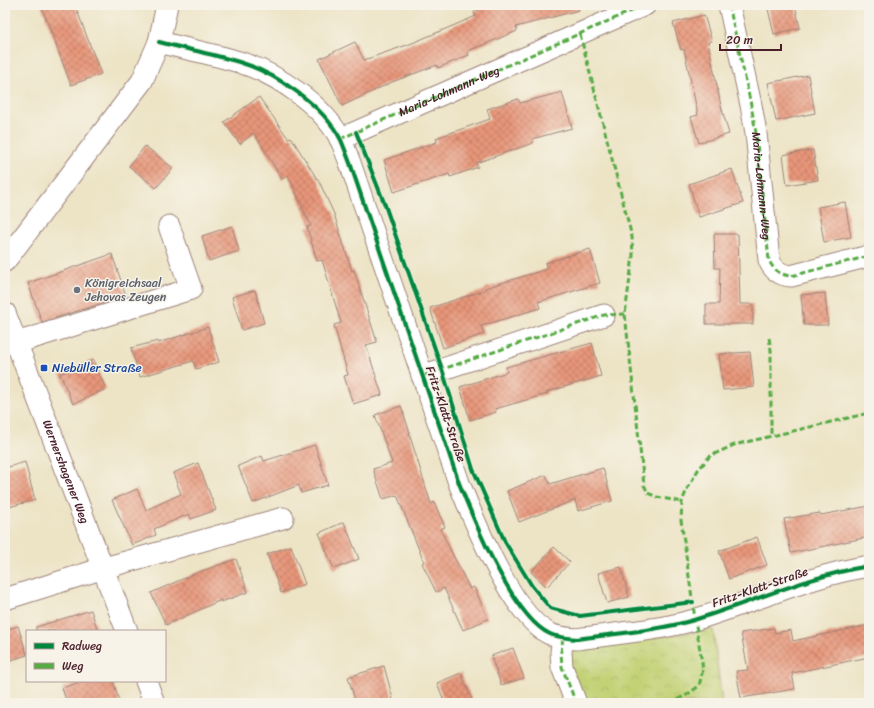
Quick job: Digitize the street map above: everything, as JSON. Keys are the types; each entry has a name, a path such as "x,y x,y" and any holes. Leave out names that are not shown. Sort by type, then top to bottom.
{"street":[{"path":"5,261 142,81 159,42 167,5"},
{"name":"Maria-Lohmann-Weg","path":"340,139 645,5"},
{"name":"Maria-Lohmann-Weg","path":"729,5 756,133 769,260 772,266 780,274 791,276 869,256"},
{"name":"Fritz-Klatt-Straße","path":"159,42 239,62 278,80 312,104 327,120 340,139 350,163 458,484 473,519 509,589 525,613 538,626 550,634 563,638 577,639 668,626 694,620 803,582 869,566"},
{"path":"16,343 191,289 169,226"},
{"name":"Wernershagener Weg","path":"5,313 127,630"},
{"name":"Fritz-Klatt-Straße","path":"422,376 604,315"},
{"path":"5,600 104,568 283,518"},
{"path":"563,638 561,652 562,667 576,703"},
{"path":"146,682 154,703"}],"green space":[{"path":"713,629 722,703 584,703 567,656 570,650"}],"building":[{"path":"41,5 75,5 101,74 71,85"},
{"path":"491,5 578,5 579,10 516,27 517,31 468,51 469,55 438,68 437,65 392,82 342,106 319,59 355,42 364,60 410,44 476,16 474,12"},
{"path":"767,5 795,5 800,28 774,34"},
{"path":"704,15 712,41 708,42 721,106 729,134 699,143 691,117 698,115 684,49 681,50 673,23"},
{"path":"808,75 815,113 776,121 768,83"},
{"path":"562,92 572,128 532,139 533,143 476,163 478,167 450,177 449,174 394,192 384,160 437,142 436,138 490,119 487,109 518,99 520,103"},
{"path":"259,97 288,138 291,137 318,179 334,214 377,342 366,345 382,395 353,404 344,376 348,375 334,325 341,323 322,260 317,261 307,227 311,226 288,175 282,179 254,133 240,144 224,122"},
{"path":"145,146 173,168 156,188 129,166"},
{"path":"813,150 818,180 787,185 783,155"},
{"path":"732,169 743,203 699,217 689,184"},
{"path":"845,202 851,237 824,242 818,207"},
{"path":"232,226 239,251 209,261 202,236"},
{"path":"714,234 738,234 740,304 753,304 753,324 706,324 706,304 719,304 720,268 715,268"},
{"path":"590,249 600,283 538,302 540,308 481,326 484,334 443,348 430,308 485,290 485,288 547,269 545,263"},
{"name":"Königreichsaal Jehovas Zeugen","path":"112,254 126,296 42,322 28,283"},
{"path":"255,290 264,323 242,330 232,297"},
{"path":"825,293 828,325 804,325 801,295"},
{"path":"208,327 219,362 196,369 193,361 140,377 131,348 158,341 158,343"},
{"path":"592,343 601,376 495,409 496,412 470,420 460,387 507,372 506,367"},
{"path":"750,352 754,387 723,390 719,354"},
{"path":"93,360 106,389 73,404 60,374"},
{"path":"401,406 431,504 434,502 445,527 440,529 470,589 474,587 488,619 463,630 444,588 436,592 422,563 424,562 397,495 383,499 373,469 392,463 375,415"},
{"path":"315,445 328,485 301,493 299,485 253,503 238,466 262,456 264,461"},
{"path":"25,462 35,500 5,508 5,468"},
{"path":"198,463 216,510 191,519 189,514 154,529 156,535 132,545 112,500 137,489 146,510 181,494 173,473"},
{"path":"603,468 612,501 578,511 575,500 519,522 507,491 546,475 550,484"},
{"path":"869,506 869,537 791,553 784,519 820,513 821,515"},
{"path":"344,522 359,559 334,569 319,533"},
{"path":"757,537 767,565 729,579 719,551"},
{"path":"291,546 305,584 281,593 267,554"},
{"path":"554,547 570,562 547,587 531,572"},
{"path":"236,559 248,592 221,602 221,600 166,625 151,593 196,573"},
{"path":"621,567 629,597 607,603 598,573"},
{"path":"91,610 98,630 36,630 36,627"},
{"path":"869,625 869,657 792,673 795,689 741,698 736,671 748,670 741,633 774,628 775,633 791,630 793,641"},
{"path":"18,626 26,655 5,662 5,630"},
{"path":"513,648 524,678 501,685 491,656"},
{"path":"384,666 394,703 356,703 348,677"},
{"path":"461,673 473,703 445,703 437,683"},
{"path":"81,682 113,682 120,703 67,703 62,688"}],"marked path":[{"path":"340,139 645,5"},
{"path":"729,5 756,133 769,260 771,264 777,271 791,276 869,256"},
{"path":"580,34 632,237 633,256 625,314 644,485 648,493 657,497 682,502"},
{"path":"422,376 604,315 625,314"},
{"path":"769,338 771,350 771,436"},
{"path":"669,703 685,696 699,686 703,669 681,520 682,502 687,489 698,470 710,456 734,445 869,413"},
{"path":"563,638 561,652 562,667 576,703"}],"cycle path":[{"path":"159,42 229,59 268,74 283,82 311,103 333,127 341,140 350,163 459,483 474,520 509,589 522,609 536,624 550,634 564,638 577,639 665,627 716,613 824,576 869,566"},
{"path":"356,132 385,205 442,369 473,469 505,542 532,586 550,608 580,616 693,602"}],"place":[{"name":"Königreichsaal Jehovas Zeugen","path":"77,290"},
{"name":"Niebüller Straße","path":"44,368"}]}
